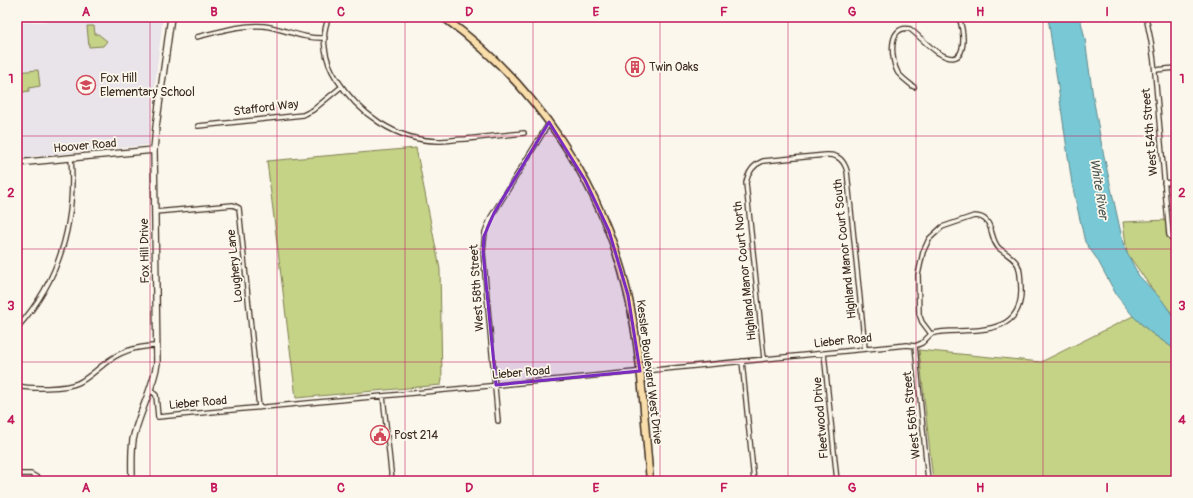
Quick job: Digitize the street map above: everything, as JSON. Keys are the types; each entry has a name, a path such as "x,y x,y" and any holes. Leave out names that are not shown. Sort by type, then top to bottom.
{"main road":[{"name":"Kessler Boulevard West Drive","path":"442,17 492,57 519,85 549,122 589,188 612,240 628,295 635,329 640,371 650,481"}],"street":[{"name":"Fox Hill Drive","path":"132,481 133,441 155,376 157,363 154,150 171,17"},
{"path":"329,17 324,38 330,68 341,87 354,103 373,118 392,129 414,138 440,141 524,133"},
{"path":"914,87 899,75 896,68 892,47 896,34 906,28 910,29 938,52 952,58 956,57 961,54 963,46 959,17"},
{"name":"West 54th Street","path":"1146,17 1155,70 1169,235 1176,243"},
{"path":"197,37 243,27 258,26 270,27 302,37 324,38"},
{"path":"1155,70 1176,68"},
{"name":"Stafford Way","path":"198,126 303,115 312,110 341,87"},
{"name":"West 58th Street","path":"498,421 483,252 484,236 494,213 549,122"},
{"name":"Hoover Road","path":"17,163 154,150"},
{"name":"Highland Manor Court South","path":"746,181 753,168 763,162 830,155 836,156 843,161 847,171 865,348"},
{"path":"17,328 41,296 58,263 69,221 72,195 71,158"},
{"name":"Highland Manor Court North","path":"746,181 764,359"},
{"path":"1164,183 1176,182"},
{"name":"Loughery Lane","path":"155,212 233,205 238,208 259,408"},
{"path":"915,346 922,343 931,334 940,331 991,329 1010,320 1017,310 1021,292 1020,272 1018,265 1012,256 997,247 990,226 980,217 968,217 942,227 930,239 923,252 918,277 919,314 922,322 931,334"},
{"name":"Lieber Road","path":"150,390 156,395 158,417 906,344 915,346"},
{"path":"17,386 34,388 73,385 82,381 108,361 120,354 139,347 157,346"},
{"name":"West 56th Street","path":"915,346 928,481"},
{"name":"Fleetwood Drive","path":"824,353 837,481"},
{"path":"742,361 754,481"},
{"path":"383,396 392,481"},
{"path":"17,474 31,474 43,481"}],"highlighted area":[{"path":"549,122 585,180 609,231 628,295 640,371 496,385 483,252 484,236 494,213"}],"shaded area":[{"name":"Fox Hill Elementary School","path":"118,17 163,17 148,145 17,158 17,23"}],"green space":[{"path":"87,26 94,26 95,34 98,34 107,41 103,46 89,47"},
{"path":"38,70 40,86 29,88 29,91 17,93 17,72"},
{"path":"416,148 440,269 441,385 296,398 267,161"},
{"path":"1168,220 1169,235 1176,243 1176,318 1157,296 1127,253 1123,222"},
{"path":"1133,316 1150,332 1176,350 1176,481 933,481 919,350 1041,362"}],"water":[{"name":"White River","path":"1048,17 1080,17 1085,39 1102,147 1124,247 1139,276 1162,300 1176,318 1176,350 1150,332 1133,316 1117,296 1097,259 1085,242 1072,184"}],"place":[{"name":"Twin Oaks","path":"635,67"},
{"name":"Fox Hill Elementary School","path":"86,85"},
{"name":"Post 214","path":"380,435"}]}
